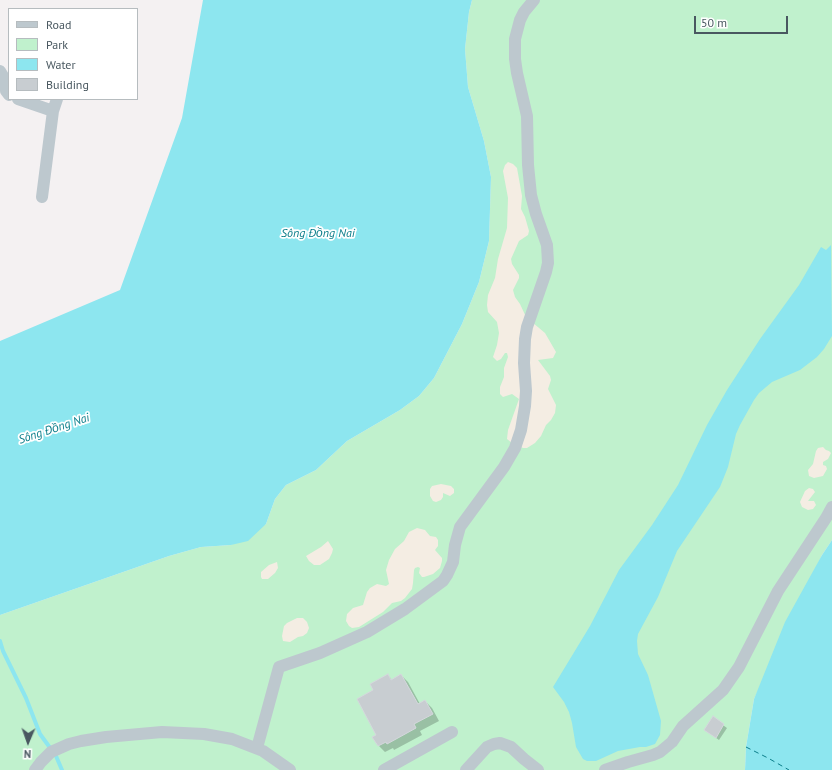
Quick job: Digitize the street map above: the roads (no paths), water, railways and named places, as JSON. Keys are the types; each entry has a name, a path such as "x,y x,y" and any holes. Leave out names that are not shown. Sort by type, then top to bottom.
{"street":[{"path":"257,748 279,667 320,653 367,632 405,609 443,581 453,562 456,540 460,527 504,467 517,443 525,406 525,339 528,323 548,263 547,245 536,214 531,194 528,165 527,116 517,74 515,54 520,20 524,12 534,0"},
{"path":"0,71 6,81 6,90 8,93"},
{"path":"21,100 53,111"},
{"path":"42,197 53,111 57,100"},
{"path":"605,770 660,752 672,742 683,726 723,690 739,667 781,585 832,507"},
{"path":"35,770 46,756 58,748 87,740 162,732 223,737 242,742 257,748 290,770"},
{"path":"384,770 452,732"},
{"path":"466,770 487,747 500,743 511,747 538,770"}],"water":[{"name":"Sông Đồng Nai","path":"203,0 472,0 469,12 465,49 468,87 484,141 491,177 489,241 479,282 462,324 434,378 419,396 400,410 347,441 316,470 286,485 275,499 266,524 248,541 231,545 201,547 169,556 0,615 0,341 120,290 182,118"},
{"path":"831,245 832,336 817,357 800,370 772,382 759,393 754,400 736,434 728,467 720,487 677,551 658,597 638,634 638,654 648,675 661,721 660,735 655,744 646,747 618,751 596,761 587,761 583,759 576,747 569,712 553,687 590,626 619,570 652,525 678,485 707,425 727,390 760,339 799,285 821,247 826,250"},
{"path":"832,540 832,770 745,770 746,747 754,699 785,622 822,555"}],"waterway":[{"path":"0,641 3,651 26,698 40,734 56,756 62,770"}]}
